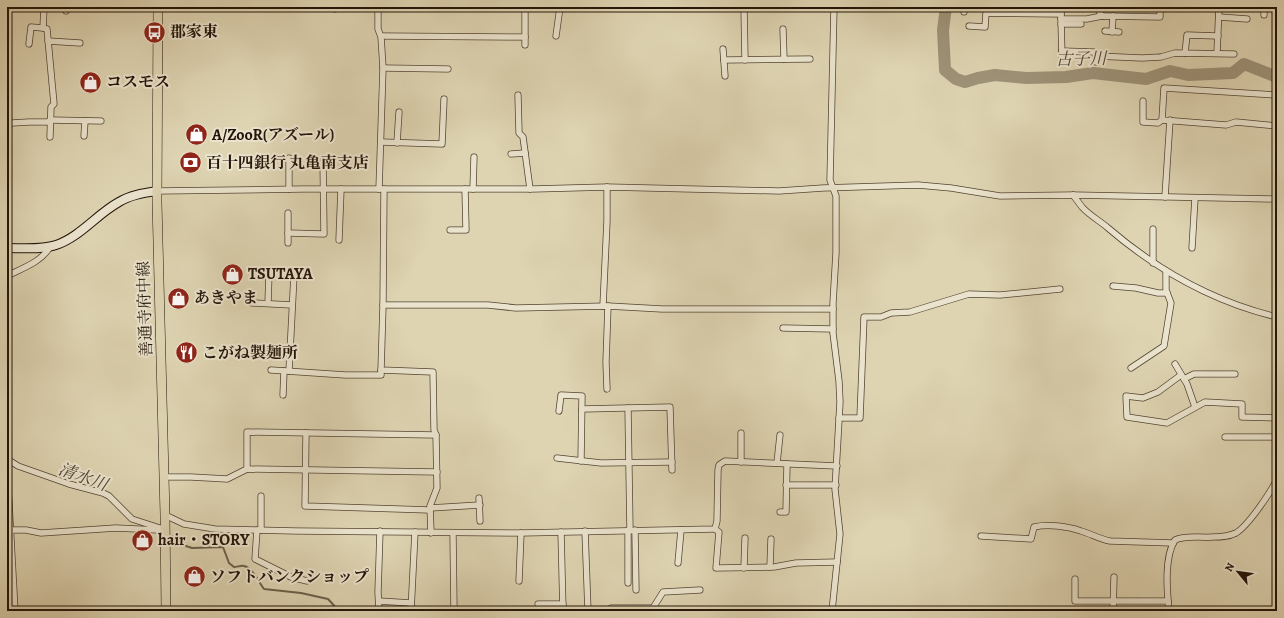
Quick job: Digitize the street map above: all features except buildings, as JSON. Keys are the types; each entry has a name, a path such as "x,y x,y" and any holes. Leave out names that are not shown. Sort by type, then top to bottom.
{"main road":[{"name":"善通寺府中線","path":"158,7 157,192 166,530 166,611"}],"street":[{"path":"44,7 44,28 47,29 54,104 51,107 50,137"},
{"path":"271,370 345,375 381,375 384,305 381,142 383,68 381,36 378,29 378,7"},
{"path":"525,7 525,45"},
{"path":"556,36 560,7"},
{"path":"744,7 745,60"},
{"path":"832,611 840,534 840,522 836,501 840,418 839,381 833,329 836,196 830,180 834,7"},
{"path":"1061,7 1062,58"},
{"path":"1101,7 1100,13 1102,16"},
{"path":"970,26 985,27 986,13 1061,19 1087,19 1102,16 1160,18 1160,7"},
{"path":"1217,53 1219,7"},
{"path":"1264,7 1264,15"},
{"path":"1112,32 1113,16"},
{"path":"1219,17 1247,19"},
{"path":"1061,19 1081,24"},
{"path":"29,44 31,27 44,28"},
{"path":"783,29 784,59"},
{"path":"1105,31 1119,32"},
{"path":"1185,53 1187,35 1218,36"},
{"path":"381,36 525,36"},
{"path":"48,41 80,43"},
{"path":"723,49 725,76"},
{"path":"1062,51 1094,52 1096,62"},
{"path":"1096,56 1142,58 1161,57 1175,53 1234,54"},
{"path":"724,60 810,59"},
{"path":"383,68 448,69"},
{"path":"1162,120 1164,88 1277,96"},
{"path":"518,95 518,133 524,137 530,189"},
{"path":"381,142 442,144 444,99"},
{"path":"1143,101 1143,122 1158,123 1162,120 1170,120 1226,125 1236,122 1277,126"},
{"path":"397,143 399,112"},
{"path":"1165,197 1170,120"},
{"path":"84,136 85,121"},
{"path":"12,123 101,121"},
{"path":"511,154 525,153"},
{"path":"473,189 474,157"},
{"path":"289,158 289,189"},
{"path":"288,233 324,234 323,160"},
{"path":"7,248 32,248 62,243 119,201 132,196 157,192 289,189 530,189 607,187 779,191 918,185 951,188 1000,196 1073,195 1277,199"},
{"path":"607,187 605,306 607,389"},
{"path":"339,240 341,189"},
{"path":"450,230 466,230 465,189"},
{"path":"1073,195 1083,208 1122,242 1166,271 1189,284 1222,298 1247,308 1277,317"},
{"path":"1192,248 1195,198"},
{"path":"288,213 288,243"},
{"path":"1153,229 1153,263"},
{"path":"7,276 28,266 46,254 50,246"},
{"path":"1132,368 1164,346 1171,303 1166,290 1166,271"},
{"path":"268,304 269,273 294,275 287,371 283,395"},
{"path":"1113,286 1167,293"},
{"path":"840,418 860,418 864,317 881,317 891,313 910,312 969,294 1000,295 1060,289"},
{"path":"252,303 292,305"},
{"path":"384,305 488,304 516,308 605,306 662,309 833,309"},
{"path":"783,328 833,329"},
{"path":"1175,364 1187,384 1195,408"},
{"path":"381,370 433,372 434,430 436,435 437,472 436,488 430,509 431,533"},
{"path":"1235,374 1194,374 1182,377 1158,392 1143,398 1126,396 1127,417 1166,423 1205,402 1242,404 1242,417 1277,418"},
{"path":"559,411 561,395 582,396 581,461"},
{"path":"582,409 670,407 672,470"},
{"path":"628,408 631,530 636,590"},
{"path":"247,469 247,432 436,435"},
{"path":"306,432 305,506 430,509 480,505"},
{"path":"740,462 741,433"},
{"path":"778,463 780,435"},
{"path":"1225,437 1277,437"},
{"path":"557,458 601,463 672,462"},
{"path":"7,459 18,466 69,484 103,493 109,496 132,519 166,530"},
{"path":"715,528 718,521 718,470 719,465 724,461 837,466"},
{"path":"780,512 786,512 787,464"},
{"path":"7,467 9,530 15,611"},
{"path":"164,477 227,479 247,469 437,472"},
{"path":"1170,611 1167,581 1168,566 1170,551 1175,540 1183,537 1223,537 1236,533 1249,520 1267,497 1277,479"},
{"path":"786,485 836,484"},
{"path":"261,496 259,530 255,559 291,577 307,581"},
{"path":"480,498 480,521"},
{"path":"165,516 184,524 215,529 259,530 521,533 715,528"},
{"path":"981,536 1031,539 1034,527 1058,526 1080,530 1100,539 1110,541 1173,543"},
{"path":"9,530 41,533 116,528 166,530"},
{"path":"715,528 719,532 716,568 770,567 796,563 837,562"},
{"path":"628,583 631,530"},
{"path":"678,563 681,530"},
{"path":"379,611 380,531"},
{"path":"585,531 588,611"},
{"path":"411,611 415,532"},
{"path":"561,532 564,611"},
{"path":"453,533 454,611"},
{"path":"519,581 521,533"},
{"path":"744,538 744,568"},
{"path":"770,567 771,539"},
{"path":"1113,611 1114,577"},
{"path":"1075,579 1075,601 1168,601"},
{"path":"611,608 653,610 663,592 700,590"},
{"path":"378,601 411,603"},
{"path":"538,604 563,604"}],"waterway":[{"name":"古子川","path":"946,7 943,30 945,70 956,79 965,82 995,75 1026,78 1066,77 1093,73 1146,79 1170,71 1188,75 1233,73 1244,64 1277,77"},
{"name":"清水川","path":"172,536 186,546 192,548 223,547 229,563 234,567 242,566 250,569 264,589 301,593 328,599 339,611"}],"place":[{"name":"郡家東","path":"154,32"},
{"name":"コスモス","path":"90,82"},
{"name":"A/ZooR(アズール)","path":"197,135"},
{"name":"百十四銀行 丸亀南支店","path":"191,163"},
{"name":"TSUTAYA","path":"232,274"},
{"name":"あきやま","path":"178,298"},
{"name":"こがね製麺所","path":"187,353"},
{"name":"hair・STORY","path":"143,540"},
{"name":"ソフトバンクショップ","path":"195,577"}]}
